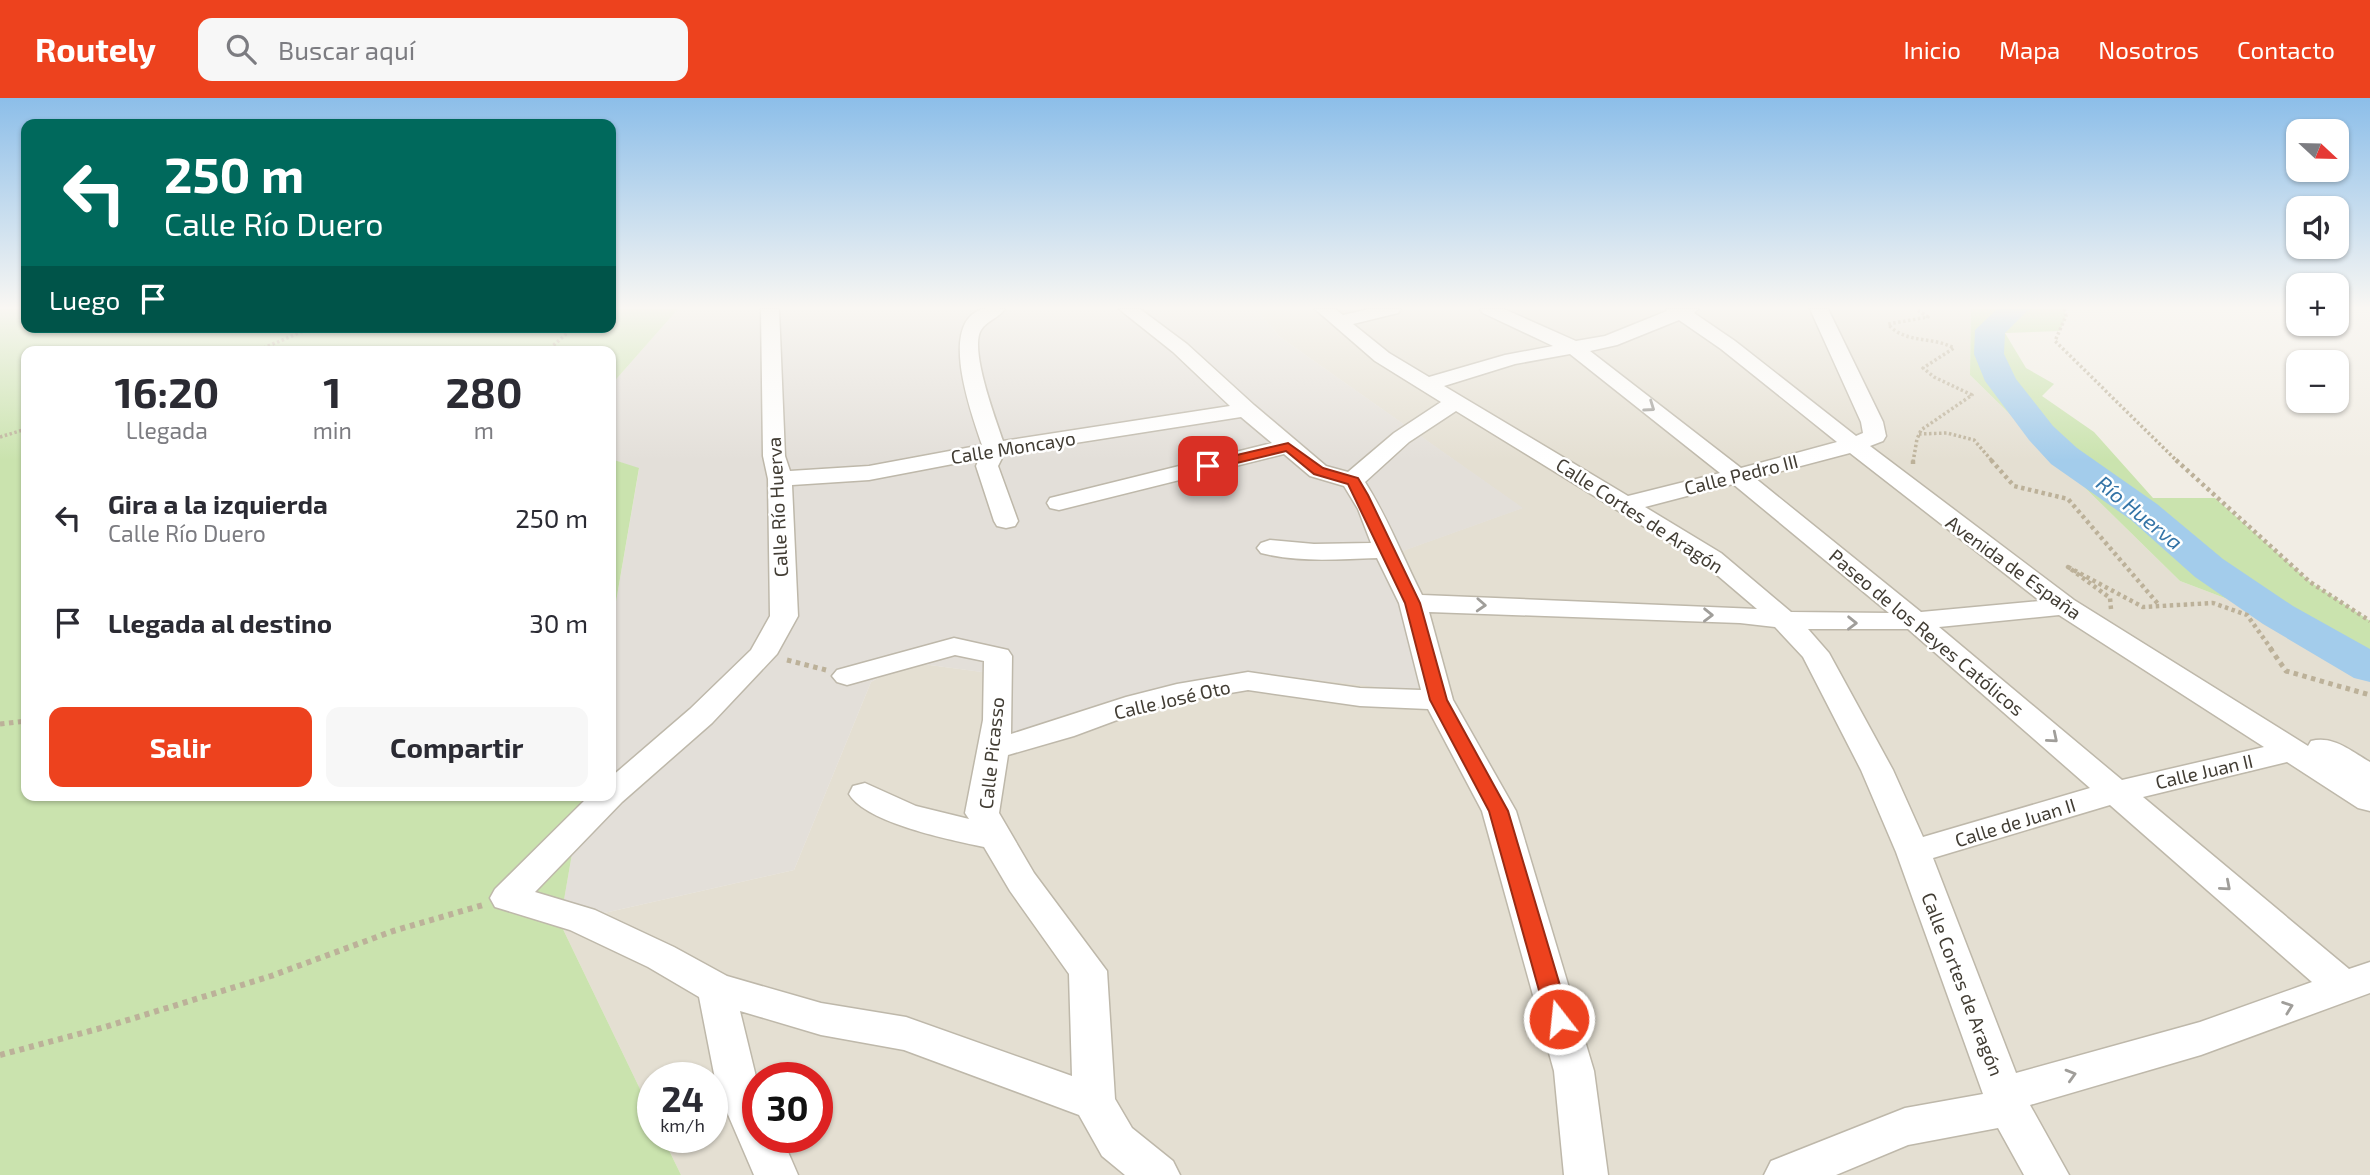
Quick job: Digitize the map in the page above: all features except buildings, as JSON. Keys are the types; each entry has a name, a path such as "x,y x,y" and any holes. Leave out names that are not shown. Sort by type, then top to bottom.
{"street":[{"name":"Calle Río Huerva","path":"616,790 701,716 763,654 784,616 780,479 774,456 771,359"},
{"path":"972,359 983,416 995,449 987,466 1006,521"},
{"path":"1192,359 1246,410 1318,471 1353,481 1370,509 1386,550 1413,603 1438,700 1499,811 1574,1071 1586,1175"},
{"name":"Calle Cortes de Aragón","path":"1386,359 1712,558 1768,604 1815,653 1877,770 1913,852 2007,1101 2047,1175"},
{"path":"1428,384 1511,359"},
{"name":"Paseo de los Reyes Católicos","path":"1588,359 1739,477 2117,792 2357,982"},
{"name":"Avenida de España","path":"1748,359 1865,441 1954,524 2064,606 2370,800"},
{"path":"1843,359 1872,422 1865,441 1912,469 2112,617 2370,776"},
{"path":"1353,481 1390,446 1432,414 1456,402"},
{"name":"Calle Moncayo","path":"780,479 869,473 995,449 1246,410"},
{"name":"Calle Pedro III","path":"1627,504 1739,477 1865,441"},
{"path":"1059,503 1288,446"},
{"path":"1270,548 1314,552 1386,550"},
{"path":"1413,603 1740,615 1784,621 1916,622 2064,606"},
{"name":"Calle Picasso","path":"847,676 954,646 998,656 998,720 982,813 1023,883 1088,971 1094,1102"},
{"name":"Calle José Oto","path":"993,749 1063,729 1126,706 1177,693 1248,681 1360,697 1438,700"},
{"name":"Calle Juan II","path":"2117,792 2291,751"},
{"name":"Calle de Juan II","path":"1913,852 2117,792"},
{"path":"865,794 904,814 938,825 996,837"},
{"name":"Calle Río Huerva","path":"508,898 604,801"},
{"path":"508,898 582,920 662,957 716,988 821,1020 906,1034 1094,1102 1117,1142 1158,1175"},
{"path":"1786,1175 1905,1127 2007,1101 2201,1038 2357,982"},
{"path":"716,988 742,1097"},
{"path":"767,1153 776,1175"}],"path":[{"path":"1912,469 1918,434 1930,421 1959,406 1972,395 1934,377 1923,368 1937,359"},
{"path":"2074,359 2215,498 2272,549 2310,582 2370,621"},
{"path":"0,437 21,431"},
{"path":"1918,434 1947,433 1975,440 2014,486 2068,499 2160,606"},
{"path":"2112,617 2110,598 2067,567 2143,607 2213,603 2247,615 2286,671 2370,695"},
{"path":"763,654 847,676"},
{"path":"0,724 21,722"},
{"path":"0,1055 105,1027 246,984 393,931 508,898"}],"shaded area":[{"path":"634,359 1312,359 1523,508 1389,556 1439,694 1258,673 1000,754 989,673 907,662 871,682 794,870 560,923 581,801 616,801 616,602 639,469 616,461 616,379"},
{"path":"1312,359 1970,359 1970,375 2180,581 2370,653 2370,1175 681,1175 670,1153 728,1153 728,1062 637,1062 637,1083 560,923 794,870 871,682 907,662 990,673 1000,754 1258,673 1438,693 1388,556 1522,508"}],"green space":[{"path":"0,359 21,359 21,801 581,801 560,923 637,1083 637,1153 670,1153 681,1175 0,1175"},
{"path":"616,359 634,359 616,379"},
{"path":"1970,359 2021,359 2026,368 2054,384 2042,396 2094,432 2153,498 2215,498 2310,582 2370,621 2370,653 2180,581 1970,375"},
{"path":"616,461 639,468 616,602"}],"waterway":[{"name":"Río Huerva","path":"1991,359 2001,381 2041,433 2064,456 2144,512 2209,568 2278,615 2370,668"}],"route":[{"path":"1208,466 1288,446 1318,471 1353,481 1362,495 1413,603 1438,700 1499,811 1559,1019"}]}
